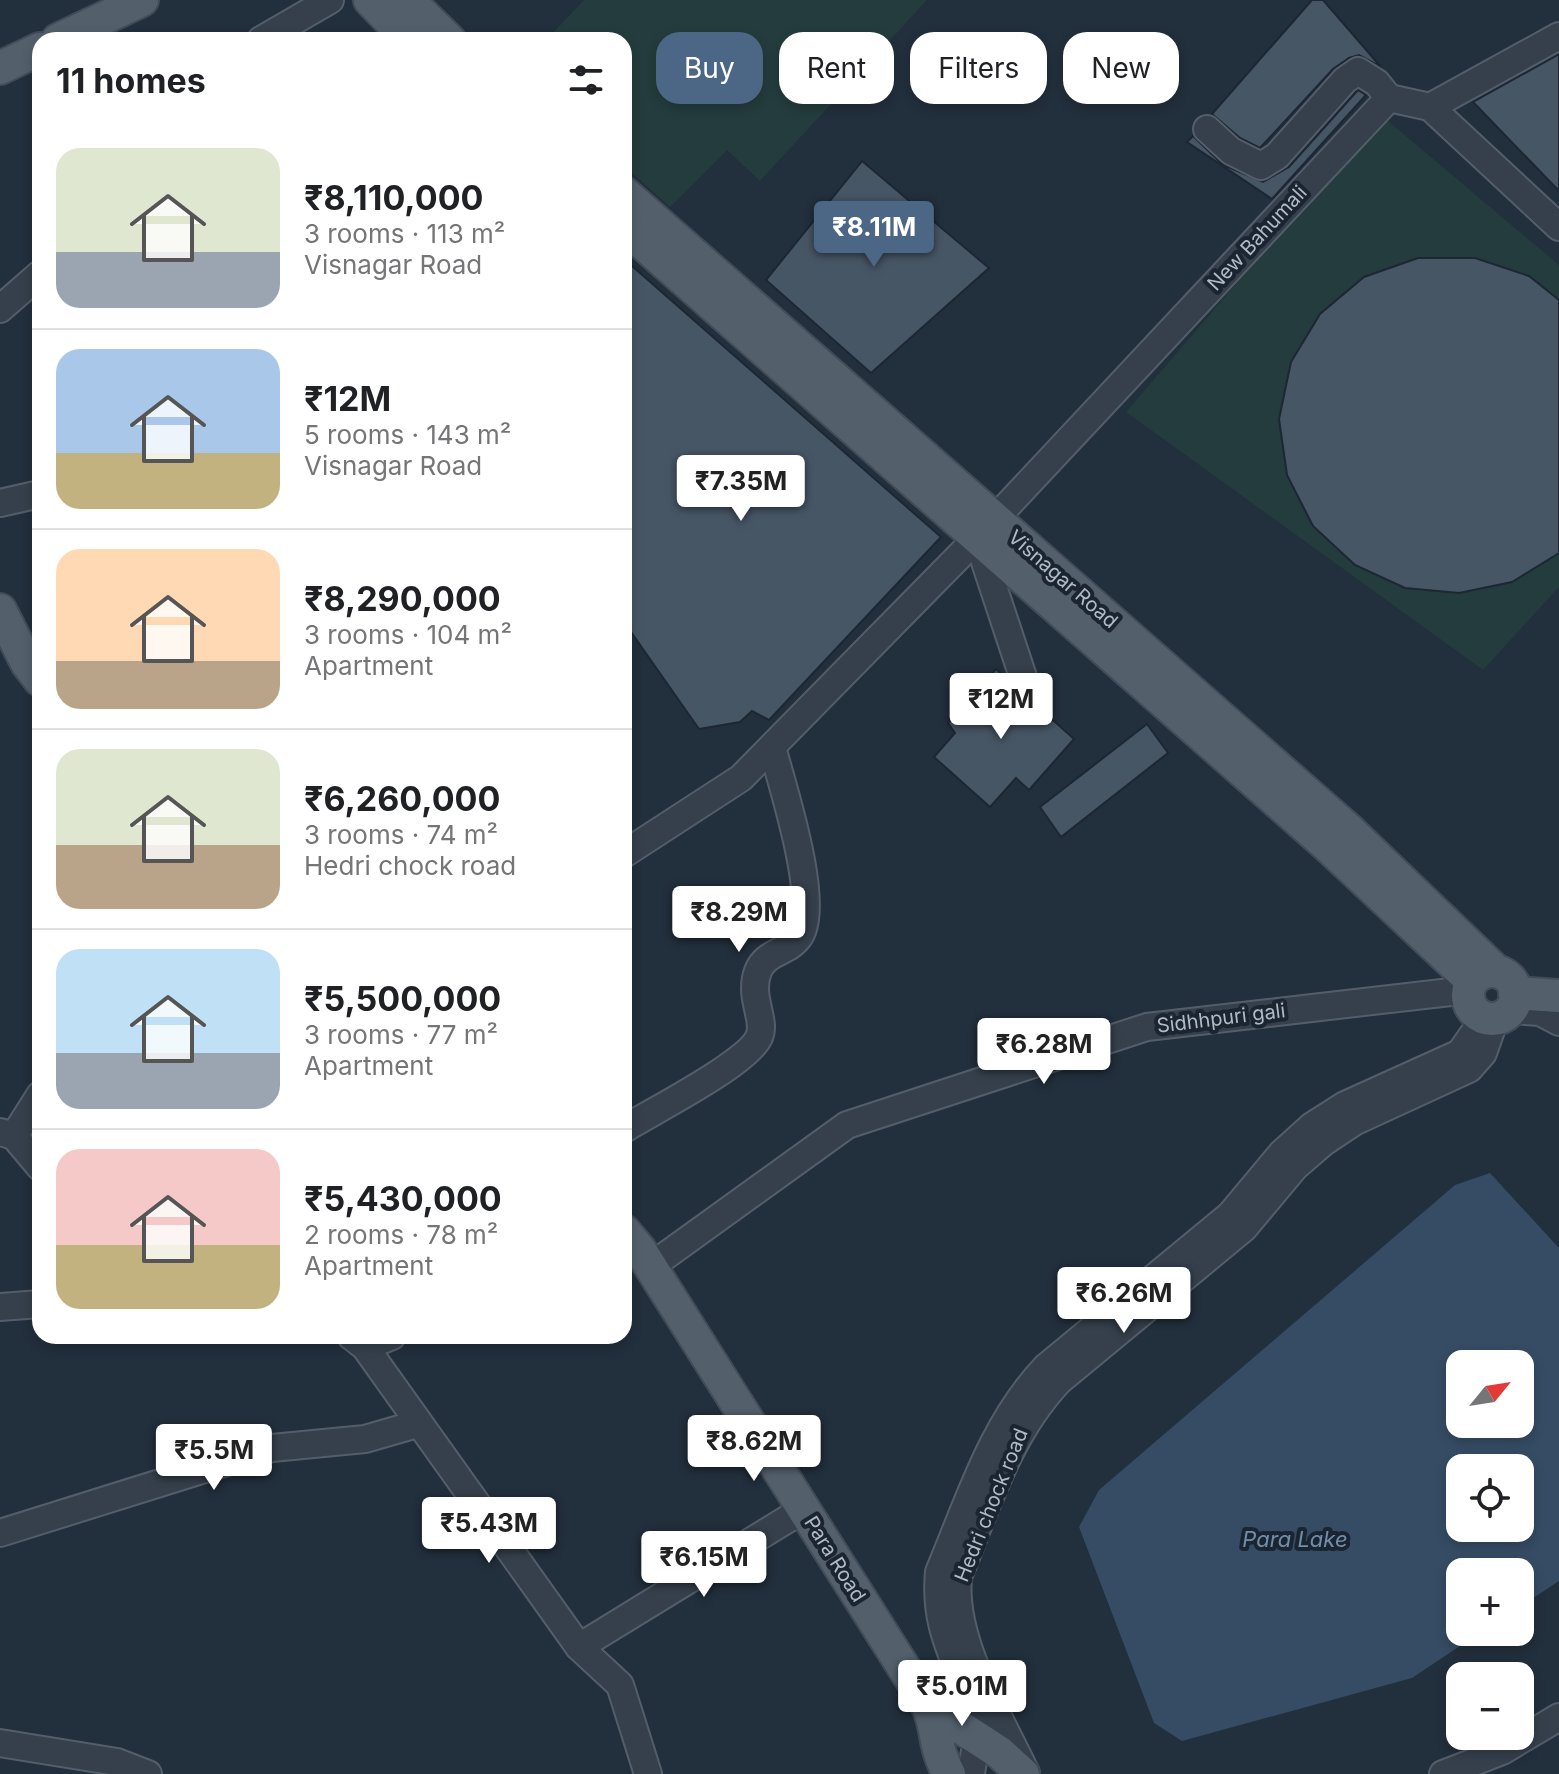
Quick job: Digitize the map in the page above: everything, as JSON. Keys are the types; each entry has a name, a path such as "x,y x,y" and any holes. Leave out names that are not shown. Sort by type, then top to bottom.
{"main road":[{"path":"75,32 142,0"},
{"path":"370,0 401,32"},
{"path":"408,0 441,32"},
{"path":"0,68 32,53"},
{"name":"Visnagar Road","path":"632,200 1491,997"},
{"name":"Visnagar Road","path":"632,234 986,528"},
{"path":"0,610 32,670"},
{"path":"1491,997 1559,996"},
{"name":"Para Road","path":"632,1243 928,1706 934,1721 934,1741 988,1764"},
{"path":"928,1706 988,1764"}],"street":[{"path":"275,32 330,0"},
{"path":"1430,107 1559,36"},
{"path":"1207,129 1246,162 1261,166 1277,156 1345,80 1358,71 1377,83 1389,98 1430,107 1559,227"},
{"name":"New Bahumali","path":"632,849 741,778 986,528 1389,98"},
{"path":"0,309 32,281"},
{"path":"0,503 32,496"},
{"path":"986,528 1027,689"},
{"path":"632,1124 742,1058 759,1039 762,1029 753,991 758,972 765,958 798,939 805,923 805,876 772,747"},
{"name":"Sidhhpuri gali","path":"650,1267 847,1125 1147,1027 1491,997 1540,1012 1559,1022"},
{"name":"Hedri chock road","path":"988,1764 976,1719 943,1639 937,1597 939,1572 1001,1425 1021,1393 1046,1367 1230,1215 1281,1154 1312,1126 1345,1105 1460,1053 1470,1041 1491,997"},
{"name":"Hedri chock road","path":"988,1764 956,1596 958,1577 1018,1434 1036,1404 1059,1381 1244,1228 1295,1167 1324,1142 1354,1122 1469,1069 1483,1053 1491,997"},
{"path":"32,1104 7,1134 32,1159"},
{"path":"0,1307 32,1305"},
{"path":"360,1344 579,1647 620,1685 648,1774"},
{"path":"0,1533 272,1448 365,1439 417,1424"},
{"path":"579,1647 804,1509"},
{"path":"1443,1774 1502,1751 1559,1717"},
{"path":"0,1743 117,1762 148,1774"}],"green space":[{"path":"584,0 927,0 894,36 894,32 779,32 779,104 831,104 760,181 727,150 670,207 632,173 632,32 554,32"},
{"path":"1381,115 1559,265 1559,587 1483,670 1126,412"}],"water":[{"name":"Para Lake","path":"1490,1173 1559,1248 1559,1581 1534,1598 1534,1558 1446,1558 1446,1646 1460,1646 1412,1678 1182,1741 1154,1723 1079,1527 1099,1490 1455,1185"}],"building":[{"path":"1312,0 1323,0 1381,67 1359,55 1349,58 1333,69 1260,148 1240,138 1212,114"},
{"path":"1559,54 1559,191 1473,102"},
{"path":"1358,90 1366,95 1272,199 1187,142 1193,136 1223,165 1263,182 1289,167"},
{"path":"862,161 989,268 871,373 766,280"},
{"path":"1418,258 1475,258 1529,276 1559,300 1559,553 1512,582 1459,593 1405,588 1355,565 1313,526 1287,475 1279,419 1291,362 1320,314 1364,277"},
{"path":"632,266 941,537 769,720 752,711 740,722 699,729 632,633"},
{"path":"996,669 1007,679 1017,701 1034,703 1074,739 1029,790 1016,778 990,807 934,757 955,733 948,723"},
{"path":"1147,724 1168,753 1061,837 1040,807"}]}
